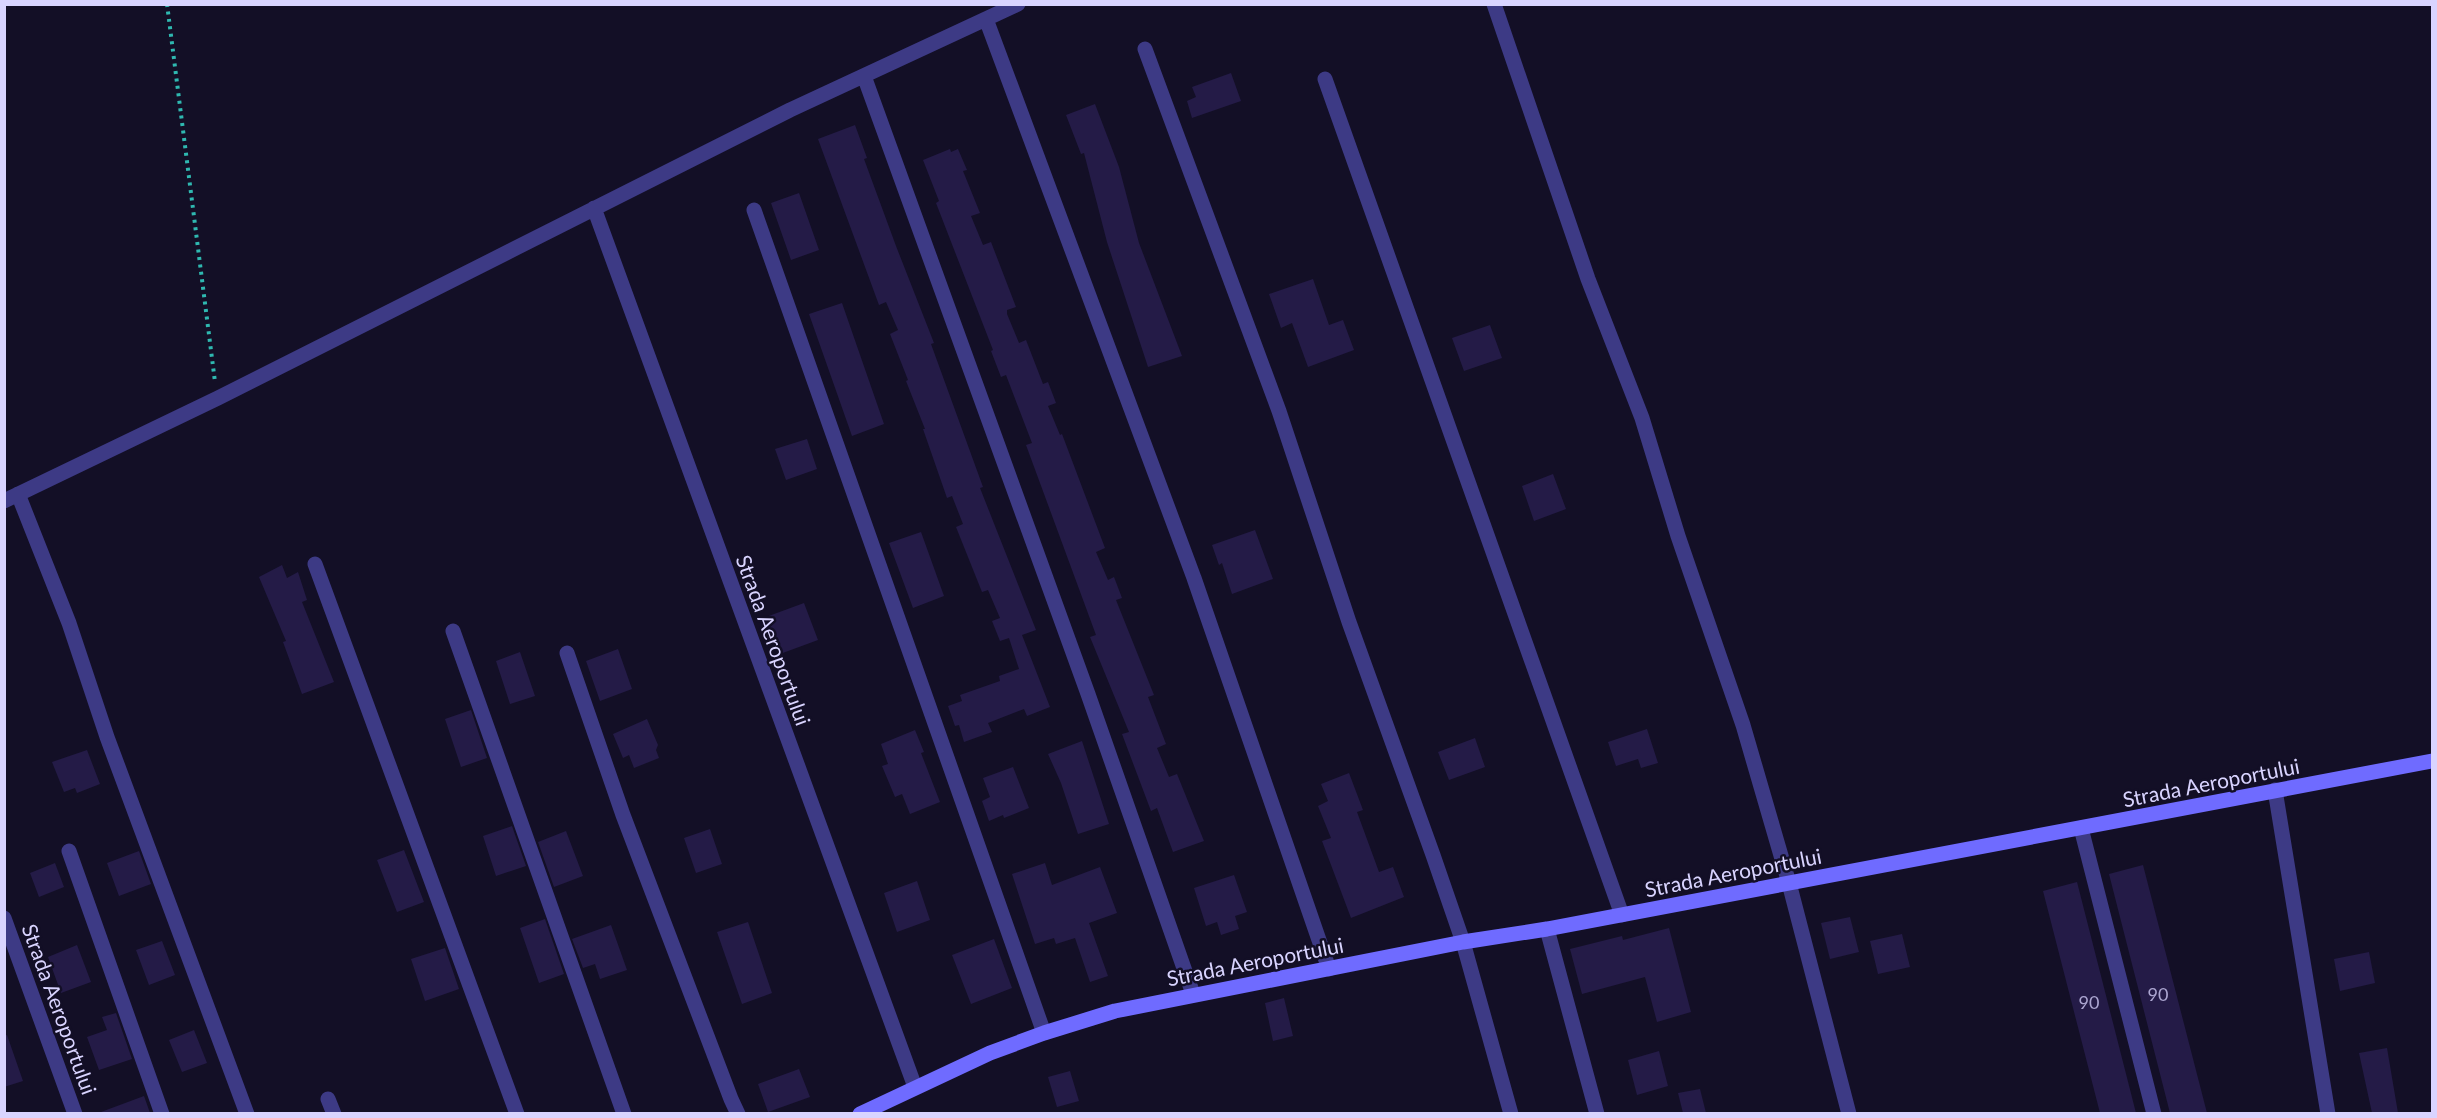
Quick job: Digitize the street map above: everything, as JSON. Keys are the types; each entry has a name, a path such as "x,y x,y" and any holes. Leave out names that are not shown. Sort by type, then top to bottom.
{"street":[{"path":"246,1113 107,737 69,623 11,497 218,398 790,110 1018,4"},
{"path":"1494,4 1588,279 1642,418 1678,536 1743,725 1789,883 1849,1113"},
{"path":"986,19 1194,578 1329,969"},
{"path":"1144,49 1279,411 1349,622 1463,942 1511,1113"},
{"path":"864,76 1088,694 1193,994"},
{"path":"1325,79 1622,915"},
{"name":"Strada Aeroportului","path":"594,208 915,1087"},
{"path":"754,210 1044,1033"},
{"path":"315,564 517,1113"},
{"path":"453,631 624,1113"},
{"path":"567,653 627,826 730,1099 738,1113"},
{"name":"Strada Aeroportului","path":"860,1113 990,1053 1115,1011 1463,942 1547,929 2433,761"},
{"path":"2275,790 2328,1113"},
{"path":"2081,828 2154,1113"},
{"path":"69,851 162,1113"},
{"name":"Strada Aeroportului","path":"4,918 75,1113"},
{"path":"1547,929 1597,1113"}],"path":[{"path":"167,4 218,398"}],"building":[{"path":"1231,73 1241,101 1192,118 1187,101 1196,97 1192,87"},
{"path":"1095,104 1119,167 1139,243 1182,356 1148,367 1107,242 1084,153 1081,154 1066,115"},
{"path":"855,125 867,158 864,159 934,343 931,344 983,487 980,488 1036,630 1022,635 1050,707 1027,716 1024,709 988,723 992,732 964,742 959,725 955,726 948,706 962,701 960,695 1000,681 999,676 1019,669 1009,638 1000,641 992,621 1000,618 988,590 982,592 956,527 963,524 952,496 947,498 923,429 925,429 906,381 908,380 890,334 898,330 886,302 879,305 818,139"},
{"path":"950,149 951,152 958,149 967,170 963,171 980,213 971,216 983,245 991,242 1016,307 1007,310 1007,314 1019,343 1026,340 1043,384 1048,382 1056,403 1048,406 1060,435 1062,434 1105,548 1096,552 1108,580 1114,577 1122,598 1116,600 1154,695 1148,697 1166,744 1157,748 1169,777 1177,774 1204,841 1173,852 1157,808 1151,811 1122,734 1129,732 1090,637 1096,635 1026,445 1032,443 1006,375 1001,377 991,351 993,350 936,203 939,201 923,160"},
{"path":"799,193 819,250 791,260 771,203"},
{"path":"1313,279 1329,325 1343,320 1354,350 1308,367 1292,323 1281,328 1269,294"},
{"path":"842,303 884,424 852,436 809,314"},
{"path":"1490,325 1502,358 1464,371 1452,338"},
{"path":"807,439 817,469 786,480 775,449"},
{"path":"1553,474 1566,509 1534,521 1522,486"},
{"path":"1255,530 1273,579 1232,594 1222,563 1219,565 1212,545"},
{"path":"921,532 944,596 913,608 889,543"},
{"path":"282,565 287,578 298,572 307,600 302,602 334,682 302,694 283,642 286,641 259,577"},
{"path":"804,603 818,640 780,654 766,617"},
{"path":"618,649 632,689 600,701 586,661"},
{"path":"520,652 535,696 510,704 496,661"},
{"path":"471,710 487,758 461,767 445,719"},
{"path":"647,719 658,745 656,750 659,758 634,768 629,755 623,758 613,734"},
{"path":"1647,729 1658,763 1641,768 1638,759 1616,766 1608,742"},
{"path":"915,730 924,752 921,753 940,802 910,814 902,794 895,797 882,766 888,764 881,744"},
{"path":"1475,738 1485,767 1449,780 1438,752"},
{"path":"1082,741 1109,824 1078,834 1061,783 1048,754"},
{"path":"87,750 100,784 77,793 75,788 64,792 52,762"},
{"path":"1013,767 1029,808 989,821 982,801 990,797 983,778"},
{"path":"1349,773 1363,810 1357,812 1379,872 1393,867 1404,897 1351,918 1322,841 1331,838 1318,806 1328,801 1321,784"},
{"path":"512,826 526,866 496,876 483,836"},
{"path":"710,829 722,864 696,873 684,838"},
{"path":"566,831 583,876 554,887 538,842"},
{"path":"404,850 424,902 397,912 377,860"},
{"path":"139,851 151,884 119,896 107,863"},
{"path":"55,863 64,887 39,897 30,873"},
{"path":"1045,863 1052,885 1100,867 1117,913 1089,923 1108,976 1090,982 1075,938 1056,944 1054,938 1035,944 1012,874"},
{"path":"2143,865 2207,1113 2170,1113 2109,874"},
{"path":"1234,875 1247,912 1235,916 1239,929 1221,935 1217,922 1206,926 1194,888"},
{"path":"917,881 930,920 897,932 884,893"},
{"path":"2077,882 2136,1113 2100,1113 2043,891"},
{"path":"1850,917 1859,952 1830,959 1821,923"},
{"path":"545,919 564,974 539,983 520,928"},
{"path":"748,922 772,993 742,1004 717,932"},
{"path":"611,925 627,970 600,979 595,964 583,968 572,939"},
{"path":"1669,928 1691,1012 1657,1022 1645,977 1582,994 1570,949 1622,936 1623,940"},
{"path":"1902,934 1910,967 1878,974 1870,941"},
{"path":"994,939 1012,988 971,1004 952,955"},
{"path":"162,941 175,975 149,985 136,950"},
{"path":"77,945 91,982 61,993 48,957"},
{"path":"445,948 459,989 425,1001 411,959"},
{"path":"2369,952 2375,983 2340,991 2334,959"},
{"path":"1284,998 1293,1036 1273,1041 1265,1003"},
{"path":"116,1013 132,1059 99,1070 87,1037 107,1030 102,1017"},
{"path":"194,1030 207,1063 182,1072 169,1040"},
{"path":"7,1035 23,1081 4,1087 4,1036"},
{"path":"2387,1048 2398,1113 2372,1113 2359,1053"},
{"path":"1659,1051 1668,1086 1637,1095 1628,1060"},
{"path":"799,1069 810,1097 768,1112 758,1084"},
{"path":"1070,1071 1079,1101 1057,1107 1048,1077"},
{"path":"1700,1089 1706,1113 1683,1113 1678,1093"},
{"path":"144,1096 150,1113 101,1113 101,1112"}]}
